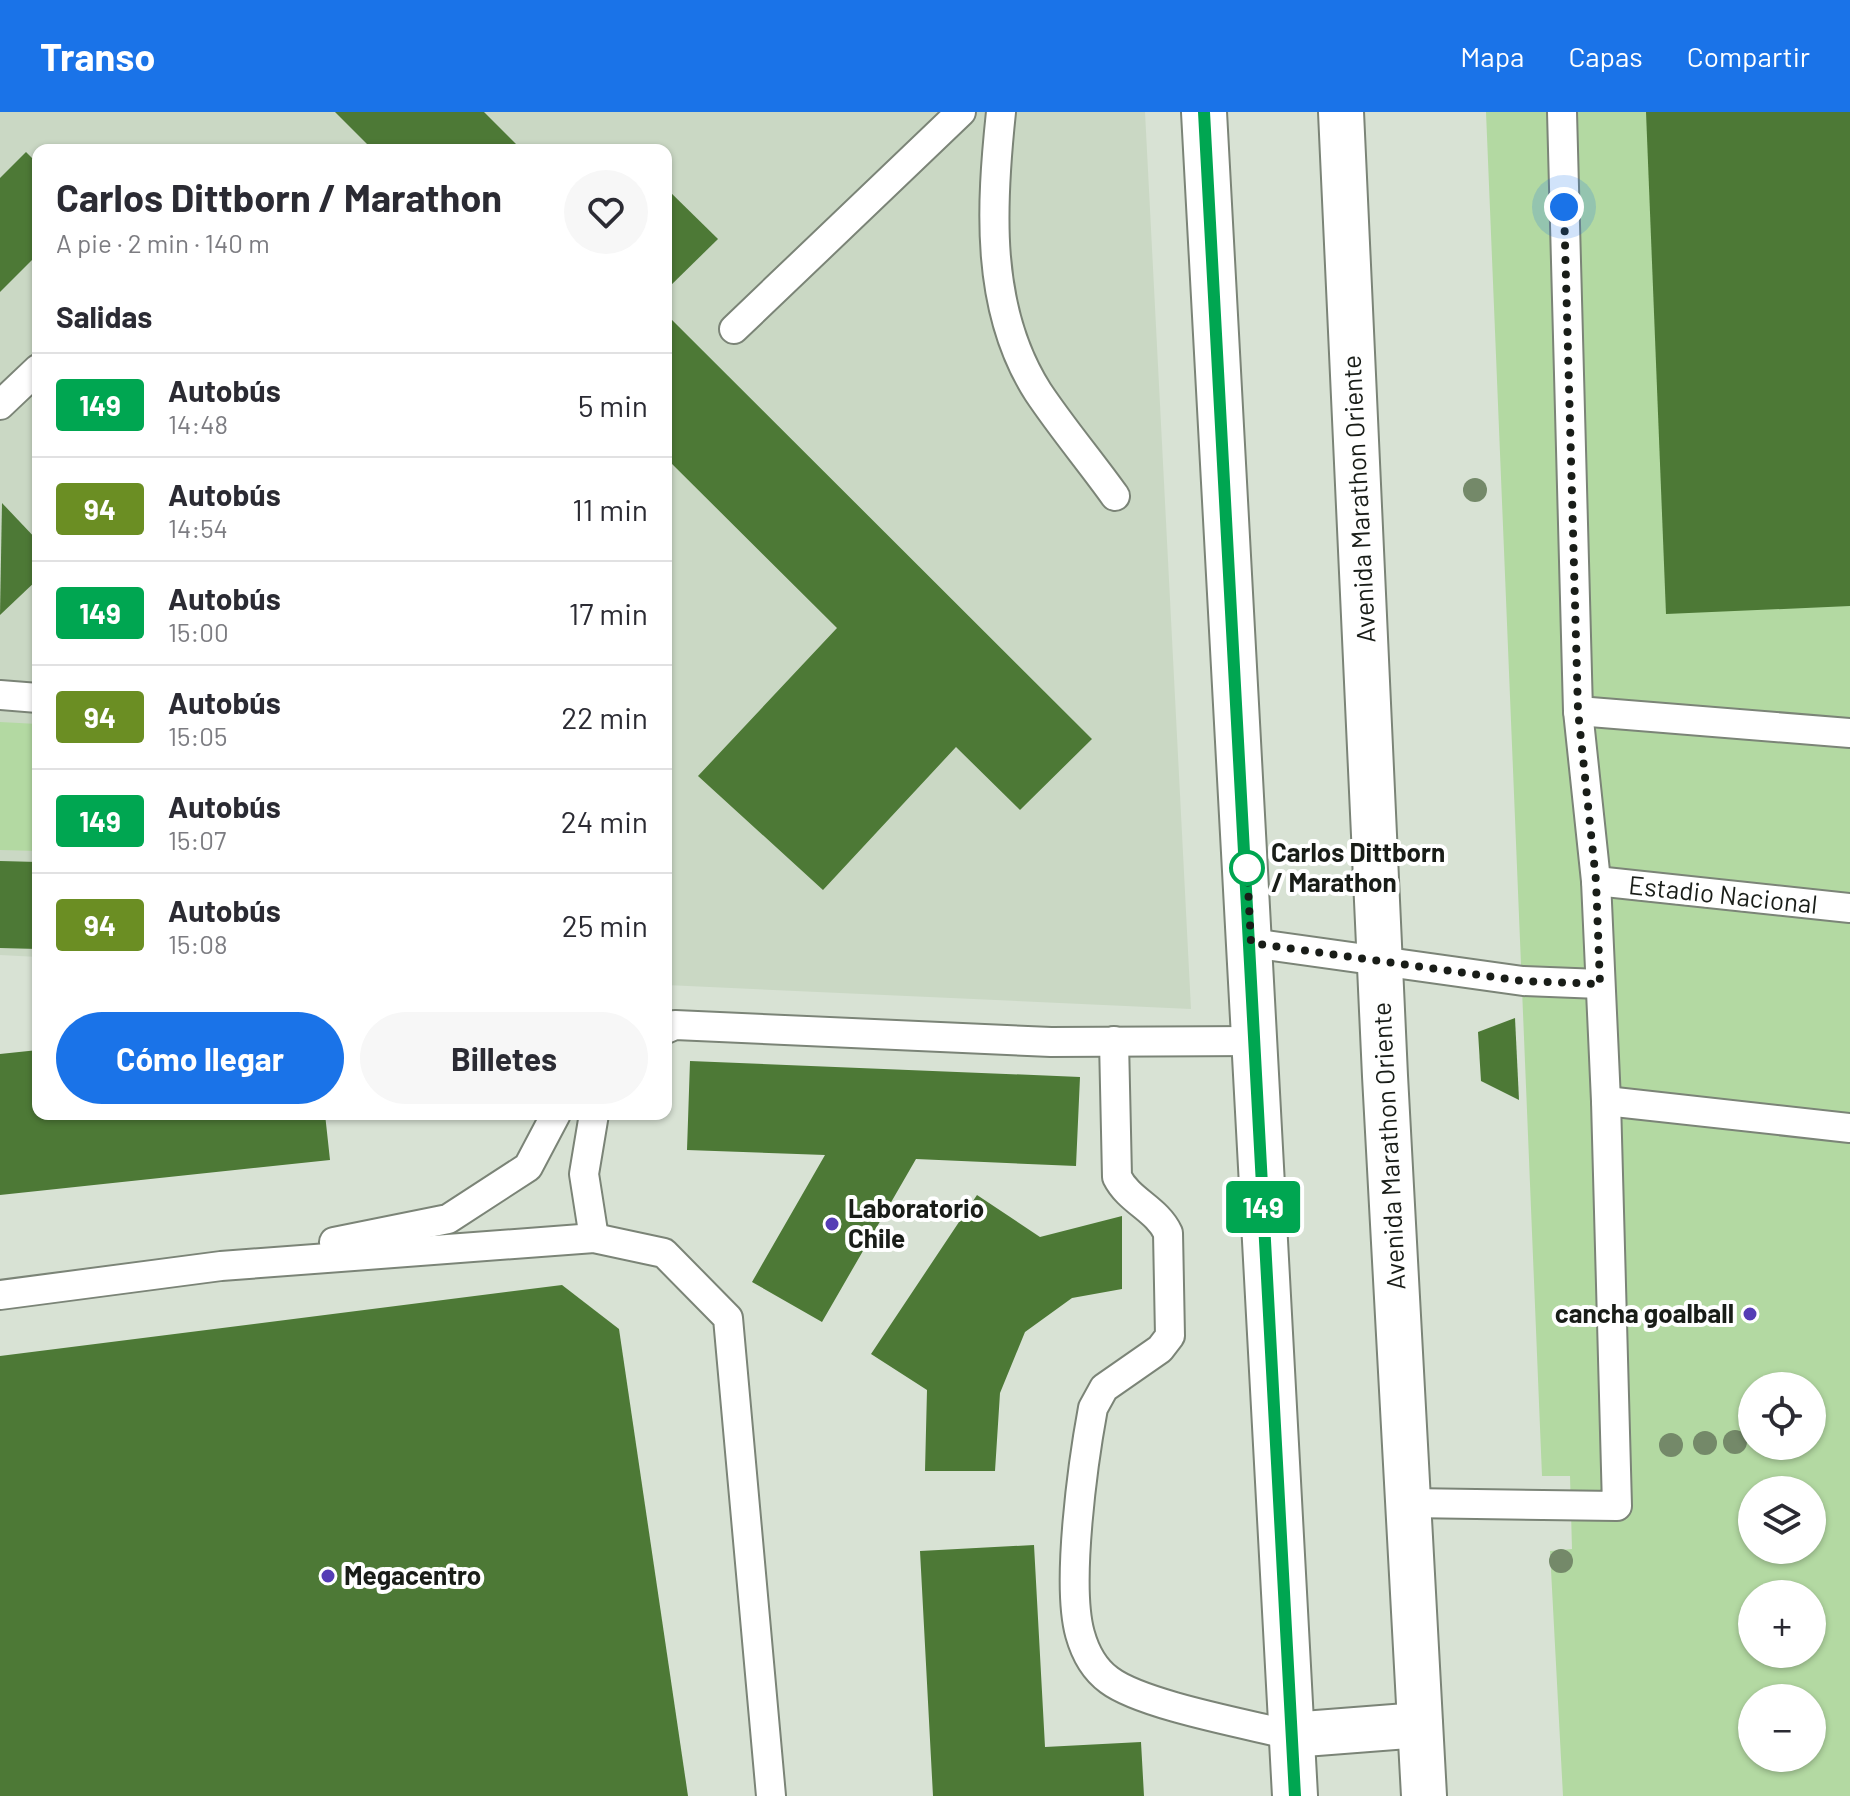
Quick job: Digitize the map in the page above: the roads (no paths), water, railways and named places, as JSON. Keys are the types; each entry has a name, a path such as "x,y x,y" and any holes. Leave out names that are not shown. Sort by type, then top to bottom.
{"main road":[{"path":"1204,112 1257,1041 1295,1796"},
{"name":"Avenida Marathon Oriente","path":"1341,112 1379,961 1424,1796"},
{"path":"1291,1735 1420,1725"}],"lane":[{"path":"734,329 961,112"},
{"path":"1001,112 992,240 1007,322 1037,390 1115,496"},
{"path":"1409,1503 1617,1506 1606,1101 1596,881 1578,711 1562,112"},
{"path":"0,405 32,375"},
{"path":"0,695 32,698"},
{"path":"1578,711 1850,733"},
{"name":"Estadio Nacional","path":"1596,881 1850,908"},
{"path":"1251,943 1523,981 1600,984"},
{"path":"672,1029 1051,1042 1257,1041"},
{"path":"1114,1041 1117,1177 1123,1189 1163,1221 1168,1233 1172,1318 1170,1336 1160,1349 1104,1388 1093,1408 1075,1573 1079,1632 1088,1658 1110,1681 1157,1701 1291,1735"},
{"path":"1606,1101 1850,1128"},
{"path":"221,1266 448,1219 528,1167 553,1120"},
{"path":"593,1120 584,1174 594,1238"},
{"path":"0,1295 221,1266 594,1238 664,1253 728,1318 771,1796"}],"place":[{"name":"Carlos Dittborn / Marathon","path":"1247,868"},
{"name":"Laboratorio Chile","path":"832,1224"},
{"name":"cancha goalball","path":"1750,1314"},
{"name":"Megacentro","path":"328,1576"}]}
